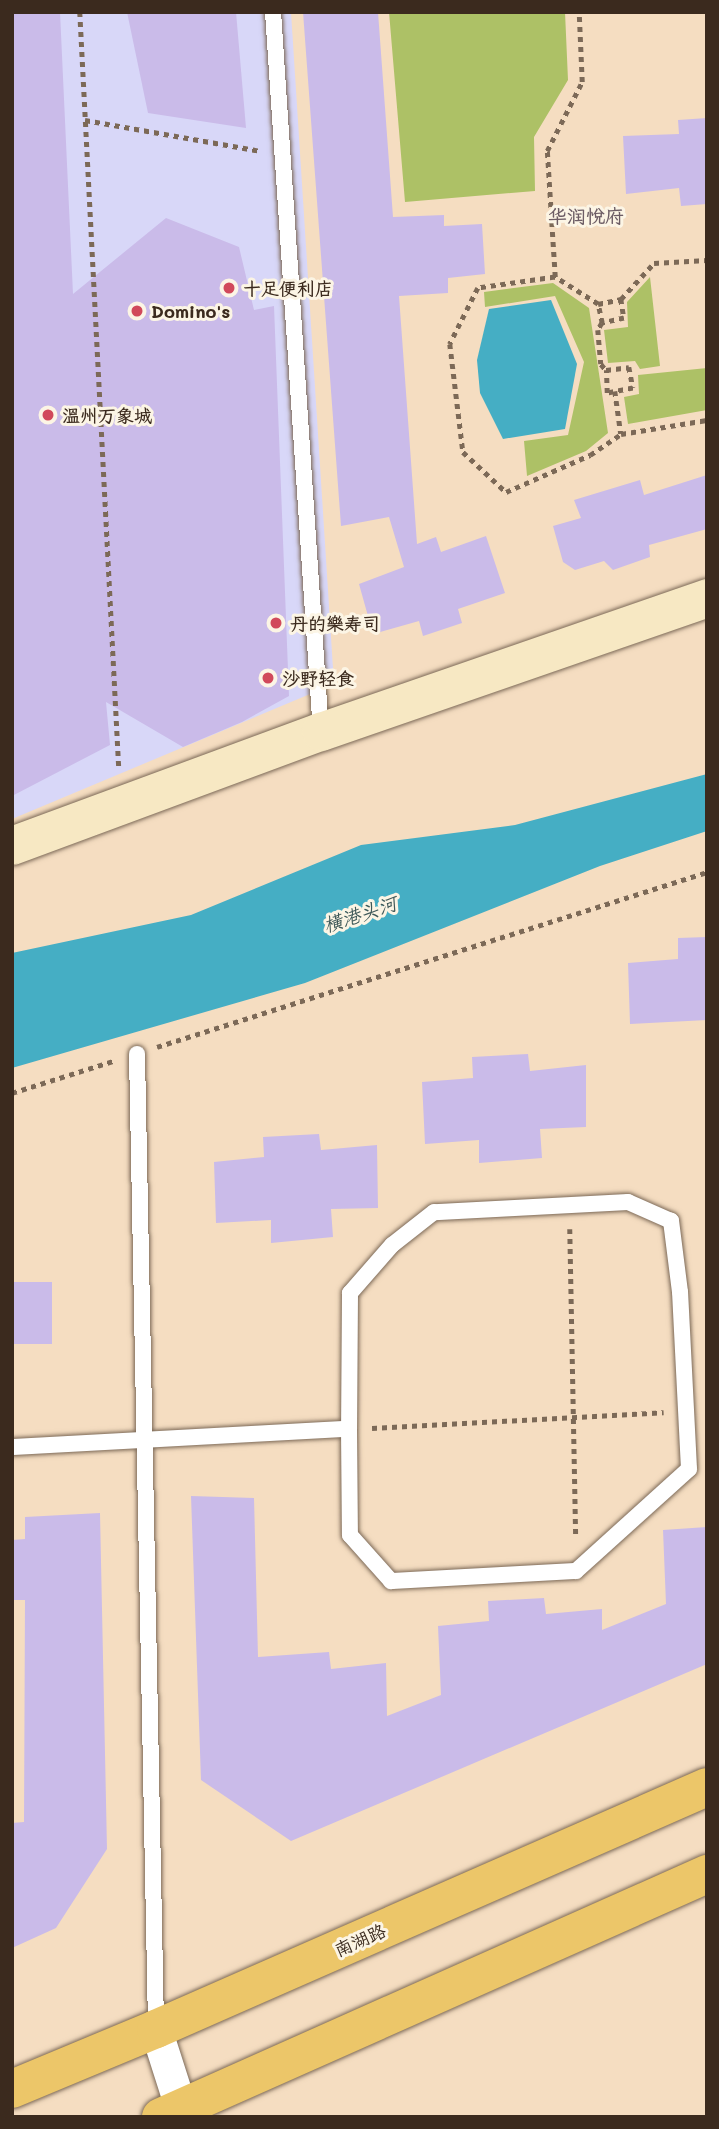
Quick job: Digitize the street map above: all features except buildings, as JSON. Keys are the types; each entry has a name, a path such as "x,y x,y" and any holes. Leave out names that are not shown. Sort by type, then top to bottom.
{"main road":[{"name":"南湖路","path":"12,2089 156,2029 707,1787"},
{"path":"175,2114 707,1874"}],"street":[{"path":"12,846 321,732 707,598"},
{"path":"156,2029 175,2114"}],"lane":[{"path":"273,12 321,732"},
{"path":"137,1054 156,2029"},
{"path":"628,1202 671,1221 680,1292 686,1411 689,1469 576,1571 391,1581 350,1535 350,1293 392,1245 434,1212 628,1202"},
{"path":"12,1447 349,1429"}],"path":[{"path":"80,12 121,806"},
{"path":"555,277 547,151 582,82 579,12"},
{"path":"85,120 283,155"},
{"path":"707,260 654,263 621,299 598,304 555,277 478,288 450,344 463,452 506,492 590,455 621,434 707,420"},
{"path":"602,323 624,318 621,299"},
{"path":"598,304 602,323 598,330 601,363 606,370 607,393 633,388 629,367 606,370"},
{"path":"615,391 621,434"},
{"path":"12,1093 707,872"},
{"path":"569,1205 576,1417 576,1571"},
{"path":"349,1429 686,1411"}],"shaded area":[{"path":"12,12 291,12 334,684 12,819"}],"green space":[{"path":"389,12 565,12 568,80 534,137 535,191 405,202"},
{"path":"650,277 660,366 640,369 635,361 608,363 604,330 628,327 627,302"},
{"path":"553,283 589,308 608,433 586,451 527,476 524,441 568,435 584,362 555,296 485,307 484,292"},
{"path":"707,368 707,410 628,424 624,397 639,394 638,375"}],"water":[{"path":"551,300 577,364 565,429 503,439 480,393 477,360 489,309"},
{"name":"横港头河","path":"707,774 707,831 600,866 305,983 12,1068 12,953 191,915 361,845 515,825"}],"place":[{"name":"十足便利店","path":"229,288"},
{"name":"Domino's","path":"137,311"},
{"name":"温州万象城","path":"48,415"},
{"name":"丹的樂寿司","path":"276,623"},
{"name":"沙野轻食","path":"268,678"}],"district":[{"name":"华润悦府","path":"586,216"}]}
